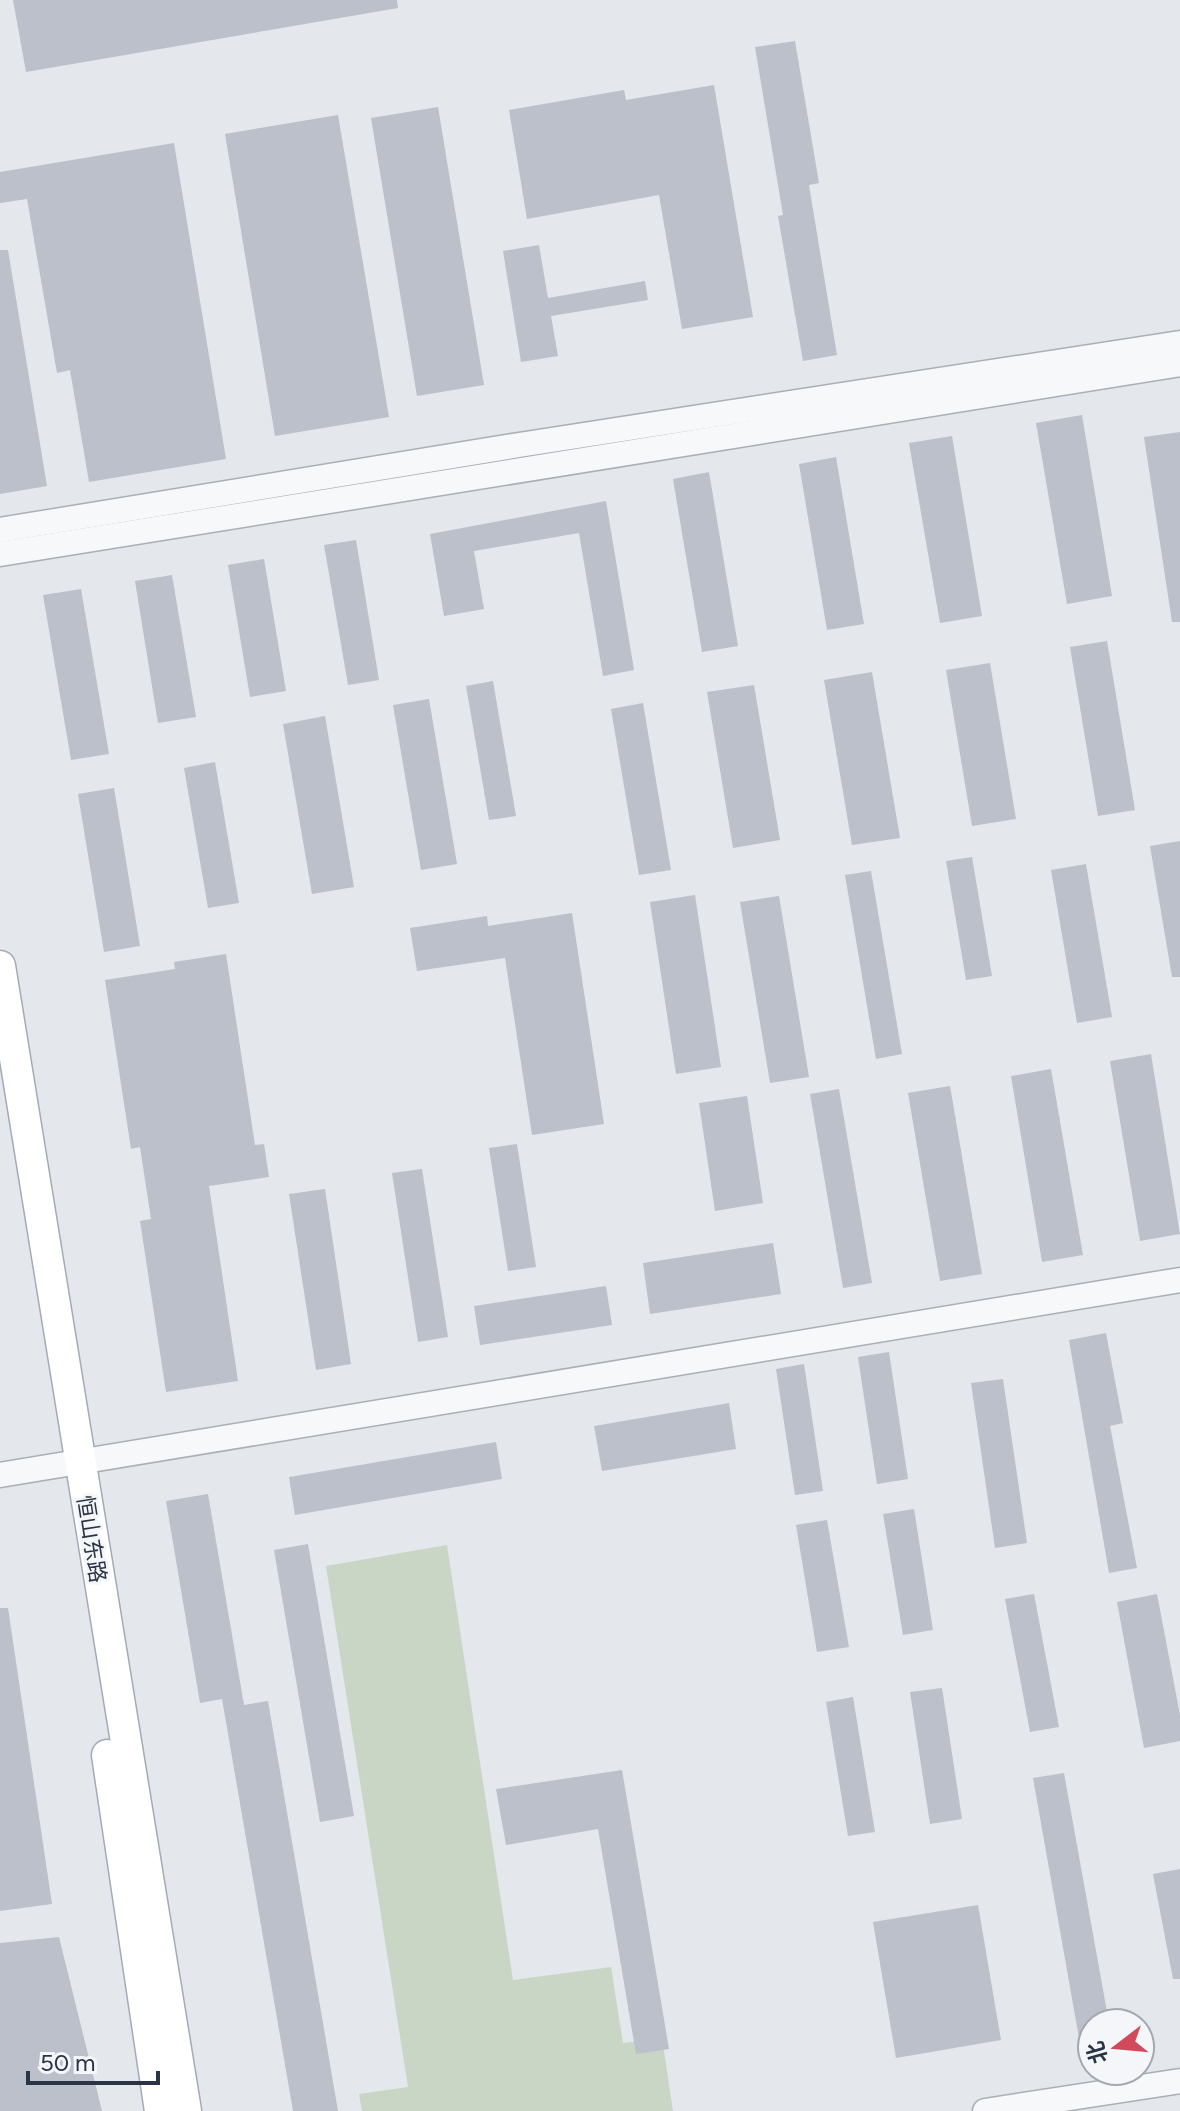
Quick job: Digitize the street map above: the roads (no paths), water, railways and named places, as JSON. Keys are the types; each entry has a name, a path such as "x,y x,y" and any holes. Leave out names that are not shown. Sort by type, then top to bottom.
{"main road":[{"name":"恒山东路","path":"0,966 160,2111"},
{"name":"恒山东路","path":"0,1053 186,2111"}],"street":[{"path":"0,530 503,447 1180,343"},
{"path":"0,554 1180,364"},
{"path":"0,1475 1180,1280"},
{"path":"985,2111 1180,2081"}]}
